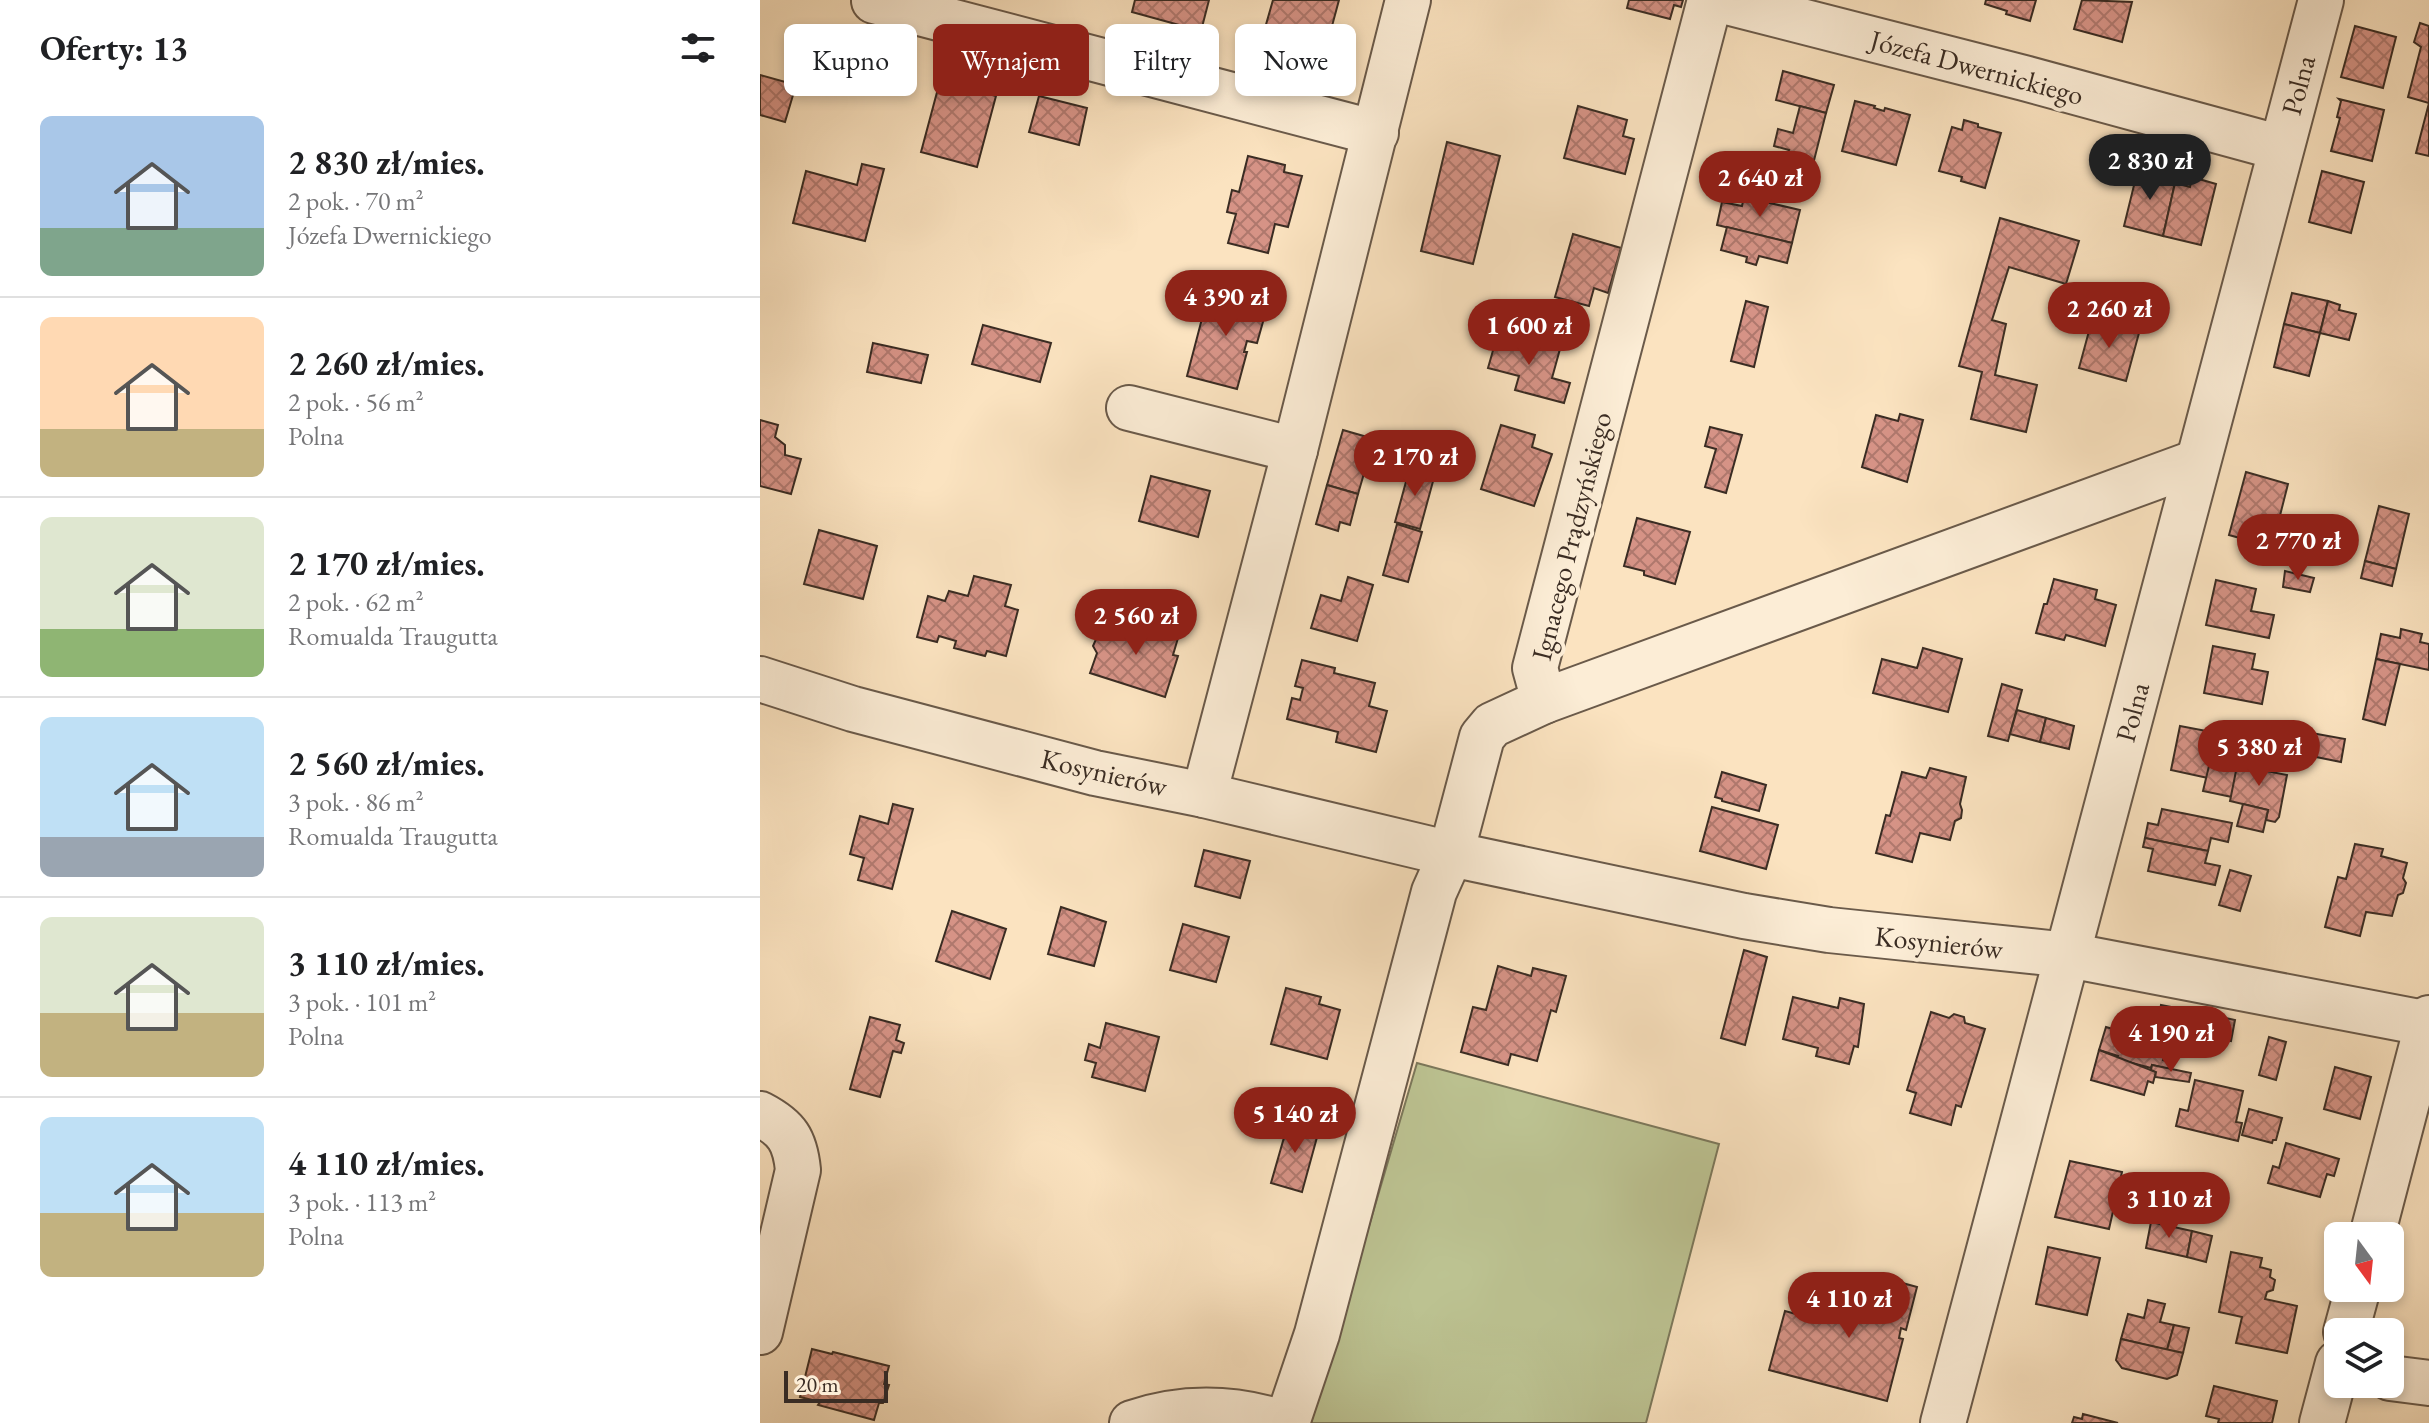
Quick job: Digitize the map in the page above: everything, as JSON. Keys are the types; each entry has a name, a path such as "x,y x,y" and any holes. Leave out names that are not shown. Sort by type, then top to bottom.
{"street":[{"path":"1204,795 1408,0"},
{"name":"Ignacego Prądzyńskiego","path":"1544,701 1535,668 1710,0"},
{"name":"Józefa Dwernickiego","path":"1719,0 2281,148"},
{"name":"Polna","path":"1943,1423 2321,0"},
{"path":"874,1 1376,133"},
{"path":"1129,408 1295,450"},
{"path":"1132,1423 1147,1418 1224,1409 1285,1423 1317,1334 1434,892 1451,854 1482,737 1492,725 1544,701 2197,462"},
{"name":"Kosynierów","path":"760,679 853,709 1095,773 1204,795 1451,854 1744,916 1829,930 2068,955 2429,1022"},
{"path":"2376,1222 2429,1022"},
{"path":"760,1114 784,1129 796,1150 798,1170 760,1332"},
{"path":"2404,1380 2429,1383"},
{"path":"2322,1423 2329,1398"}],"green space":[{"path":"1417,1063 1719,1144 1646,1423 1311,1423"}],"building":[{"path":"1135,0 1209,0 1203,24 1176,24 1132,12"},
{"path":"1273,0 1339,0 1333,24 1266,24"},
{"path":"1629,0 1683,0 1681,7 1674,5 1670,19 1627,8"},
{"path":"1986,0 2036,0 2030,21 1985,4"},
{"path":"2082,0 2132,2 2122,42 2074,29"},
{"path":"2420,23 2429,26 2429,103 2408,97 2421,47 2414,42"},
{"path":"2355,26 2396,37 2383,88 2341,77"},
{"path":"1783,71 1834,85 1826,113 1776,100"},
{"path":"760,75 784,82 784,96 793,96 785,122 760,115"},
{"path":"936,96 996,96 977,167 921,152"},
{"path":"1039,96 1087,108 1079,145 1029,132"},
{"path":"2339,99 2384,110 2372,161 2331,151 2340,118 2337,117"},
{"path":"1855,101 1884,111 1885,108 1910,115 1896,165 1842,151"},
{"path":"2429,103 2429,156 2416,153"},
{"path":"1578,106 1627,120 1623,136 1634,139 1625,174 1564,158"},
{"path":"1800,106 1826,113 1807,188 1781,181 1789,150 1774,146 1778,129 1793,133"},
{"path":"1964,120 2001,133 1985,188 1939,171 1952,127 1962,130"},
{"path":"1447,142 1500,156 1473,264 1421,251"},
{"path":"1248,156 1285,165 1284,172 1302,176 1288,227 1275,224 1268,253 1228,243 1236,214 1227,212 1232,190 1239,192"},
{"path":"862,164 884,169 865,241 793,223 806,171 857,185"},
{"path":"2139,165 2163,171 2160,180 2175,183 2163,236 2124,226"},
{"path":"2322,171 2364,182 2351,233 2309,222"},
{"path":"2192,177 2216,184 2201,245 2163,236 2175,183 2190,187"},
{"path":"1744,197 1800,210 1792,243 1717,225 1722,202 1742,206"},
{"path":"2000,218 2079,241 2066,284 2009,267 1992,320 2006,324 1995,375 2037,385 2026,432 1971,419 1982,372 1959,366"},
{"path":"1727,227 1792,243 1787,263 1759,256 1756,265 1746,262 1747,257 1721,250"},
{"path":"1573,234 1621,248 1608,293 1594,288 1589,306 1555,297"},
{"path":"1210,288 1268,304 1257,343 1247,341 1237,389 1187,376"},
{"path":"2292,293 2328,301 2320,333 2284,324"},
{"path":"1746,301 1768,307 1754,367 1731,361"},
{"path":"2328,301 2340,305 2339,310 2356,314 2349,340 2320,333"},
{"path":"2092,320 2139,333 2126,381 2079,368"},
{"path":"2284,324 2320,333 2309,376 2274,367"},
{"path":"983,325 1051,343 1040,382 972,364"},
{"path":"1498,333 1560,349 1552,378 1570,383 1564,403 1515,390 1519,376 1488,368"},
{"path":"873,343 928,355 921,383 867,372"},
{"path":"1900,414 1923,420 1907,482 1862,467 1876,415 1898,421"},
{"path":"760,420 778,425 775,437 785,445 785,455 801,459 791,494 760,486"},
{"path":"1501,425 1535,435 1532,447 1552,454 1534,506 1481,489"},
{"path":"1710,427 1742,435 1726,493 1705,487 1716,449 1705,446"},
{"path":"1343,430 1374,439 1358,494 1327,485"},
{"path":"1410,467 1435,474 1420,529 1395,522"},
{"path":"2246,472 2288,484 2272,547 2229,535"},
{"path":"1151,476 1210,491 1198,537 1139,521"},
{"path":"1327,485 1358,494 1350,525 1340,522 1338,531 1316,524"},
{"path":"2379,506 2409,514 2396,569 2365,561"},
{"path":"1637,518 1690,532 1675,584 1624,566"},
{"path":"1397,524 1422,532 1408,582 1383,575"},
{"path":"819,530 877,546 863,599 804,584"},
{"path":"2365,561 2396,569 2392,586 2361,578"},
{"path":"2285,571 2314,578 2310,592 2283,587"},
{"path":"974,576 1011,585 1005,606 1018,610 1006,656 987,651 985,656 954,648 956,641 939,636 937,642 917,637 928,596 945,601 949,591 968,596"},
{"path":"1348,577 1373,585 1357,641 1311,628 1321,595 1341,601"},
{"path":"2054,579 2097,590 2095,599 2116,605 2105,646 2066,635 2064,640 2036,633"},
{"path":"2216,580 2256,589 2251,611 2274,615 2269,638 2206,625"},
{"path":"1112,618 1178,638 1173,655 1178,656 1165,697 1090,673 1097,653 1093,646 1097,637 1107,633"},
{"path":"2401,629 2422,634 2420,642 2429,644 2429,670 2376,659 2381,634 2400,638"},
{"path":"2213,646 2255,654 2252,669 2268,672 2262,704 2204,693"},
{"path":"1923,648 1962,659 1948,712 1873,693 1882,659 1917,668"},
{"path":"2376,659 2400,664 2385,725 2363,719"},
{"path":"1302,660 1335,668 1334,673 1375,683 1369,706 1387,711 1376,752 1336,742 1338,732 1287,719 1292,698 1300,700 1303,688 1295,686"},
{"path":"2002,684 2022,690 2008,741 1988,736"},
{"path":"2017,710 2046,718 2040,742 2010,734"},
{"path":"2046,718 2074,726 2069,749 2040,742"},
{"path":"2268,724 2306,732 2301,754 2264,747"},
{"path":"2180,726 2217,733 2208,778 2171,770"},
{"path":"2306,732 2345,739 2341,762 2301,754"},
{"path":"2214,745 2240,751 2232,797 2203,791"},
{"path":"2239,756 2252,758 2251,768 2287,775 2279,817 2275,822 2266,820 2268,810 2230,801"},
{"path":"1930,768 1966,777 1960,804 1961,818 1955,821 1950,840 1920,833 1912,862 1876,853 1902,772 1926,778"},
{"path":"1722,772 1766,785 1759,811 1715,797"},
{"path":"893,804 913,809 892,889 858,880 864,858 850,854 860,816 888,824"},
{"path":"2243,804 2268,810 2263,832 2237,826"},
{"path":"1712,807 1778,825 1766,869 1700,851"},
{"path":"2162,809 2232,823 2228,842 2211,838 2208,851 2145,838 2148,823 2158,825"},
{"path":"2145,838 2208,851 2205,863 2220,866 2215,885 2148,871 2153,849 2143,847"},
{"path":"2355,844 2383,849 2381,856 2407,863 2403,878 2406,883 2403,893 2398,895 2392,916 2366,912 2360,936 2325,927 2338,877 2346,879"},
{"path":"1204,850 1250,861 1240,898 1195,886"},
{"path":"2230,870 2251,876 2240,911 2219,905"},
{"path":"1061,907 1106,922 1094,966 1048,954"},
{"path":"952,911 1006,929 990,979 936,961"},
{"path":"1183,924 1229,937 1216,982 1170,970"},
{"path":"1744,950 1767,957 1745,1045 1721,1038"},
{"path":"1498,966 1531,976 1533,968 1566,976 1556,1012 1551,1010 1537,1061 1511,1054 1508,1065 1461,1052 1473,1007 1486,1010"},
{"path":"1286,988 1321,997 1319,1004 1340,1010 1327,1059 1271,1044"},
{"path":"1793,997 1838,1008 1840,998 1864,1004 1858,1047 1854,1046 1849,1064 1816,1056 1818,1048 1783,1039"},
{"path":"2161,1005 2202,1013 2198,1036 2157,1028"},
{"path":"1931,1012 1949,1018 1954,1014 1964,1017 1965,1023 1985,1029 1961,1107 1956,1105 1951,1125 1910,1113 1916,1093 1907,1090"},
{"path":"2202,1013 2235,1020 2231,1041 2221,1039 2220,1044 2198,1036"},
{"path":"870,1017 900,1025 896,1040 904,1043 901,1053 893,1051 880,1097 850,1089"},
{"path":"1106,1023 1159,1037 1145,1091 1092,1077 1096,1063 1085,1060 1089,1044 1100,1048"},
{"path":"2106,1027 2168,1045 2163,1060 2171,1062 2169,1069 2152,1065 2151,1068 2117,1059 2118,1056 2099,1050"},
{"path":"2269,1037 2286,1042 2276,1080 2259,1075"},
{"path":"2099,1050 2156,1072 2153,1083 2148,1081 2144,1095 2091,1080"},
{"path":"2152,1065 2191,1073 2189,1082 2155,1077"},
{"path":"2335,1067 2371,1077 2360,1119 2324,1109"},
{"path":"2195,1080 2243,1091 2236,1122 2242,1123 2238,1141 2176,1126 2180,1109 2188,1111"},
{"path":"2249,1109 2282,1118 2276,1140 2272,1143 2242,1135"},
{"path":"1281,1120 1319,1130 1302,1192 1271,1183 1285,1134 1277,1132"},
{"path":"2286,1143 2339,1159 2334,1176 2327,1174 2320,1197 2268,1183 2273,1166 2279,1168"},
{"path":"2070,1161 2122,1172 2109,1229 2055,1217"},
{"path":"2151,1222 2192,1231 2187,1257 2146,1248"},
{"path":"2192,1231 2212,1236 2206,1262 2187,1257"},
{"path":"2048,1247 2100,1258 2087,1315 2036,1304"},
{"path":"2231,1252 2262,1258 2260,1267 2271,1270 2270,1277 2275,1280 2273,1290 2267,1292 2265,1299 2297,1306 2287,1353 2236,1343 2242,1317 2219,1312"},
{"path":"1877,1276 1917,1287 1906,1330 1901,1328 1899,1338 1903,1339 1887,1401 1769,1370 1785,1311 1825,1322 1830,1303 1848,1308 1852,1291"},
{"path":"2148,1300 2165,1304 2160,1322 2174,1325 2167,1350 2121,1339 2128,1314 2144,1318"},
{"path":"2174,1325 2189,1328 2183,1353 2167,1350"},
{"path":"2121,1339 2183,1353 2177,1375 2167,1379 2122,1368 2116,1360"},
{"path":"812,1349 889,1366 884,1384 889,1385 874,1420 800,1397"},
{"path":"2214,1386 2277,1401 2272,1423 2218,1423 2219,1419 2206,1416"},
{"path":"2083,1414 2118,1423 2072,1423 2074,1417 2082,1419"}]}
